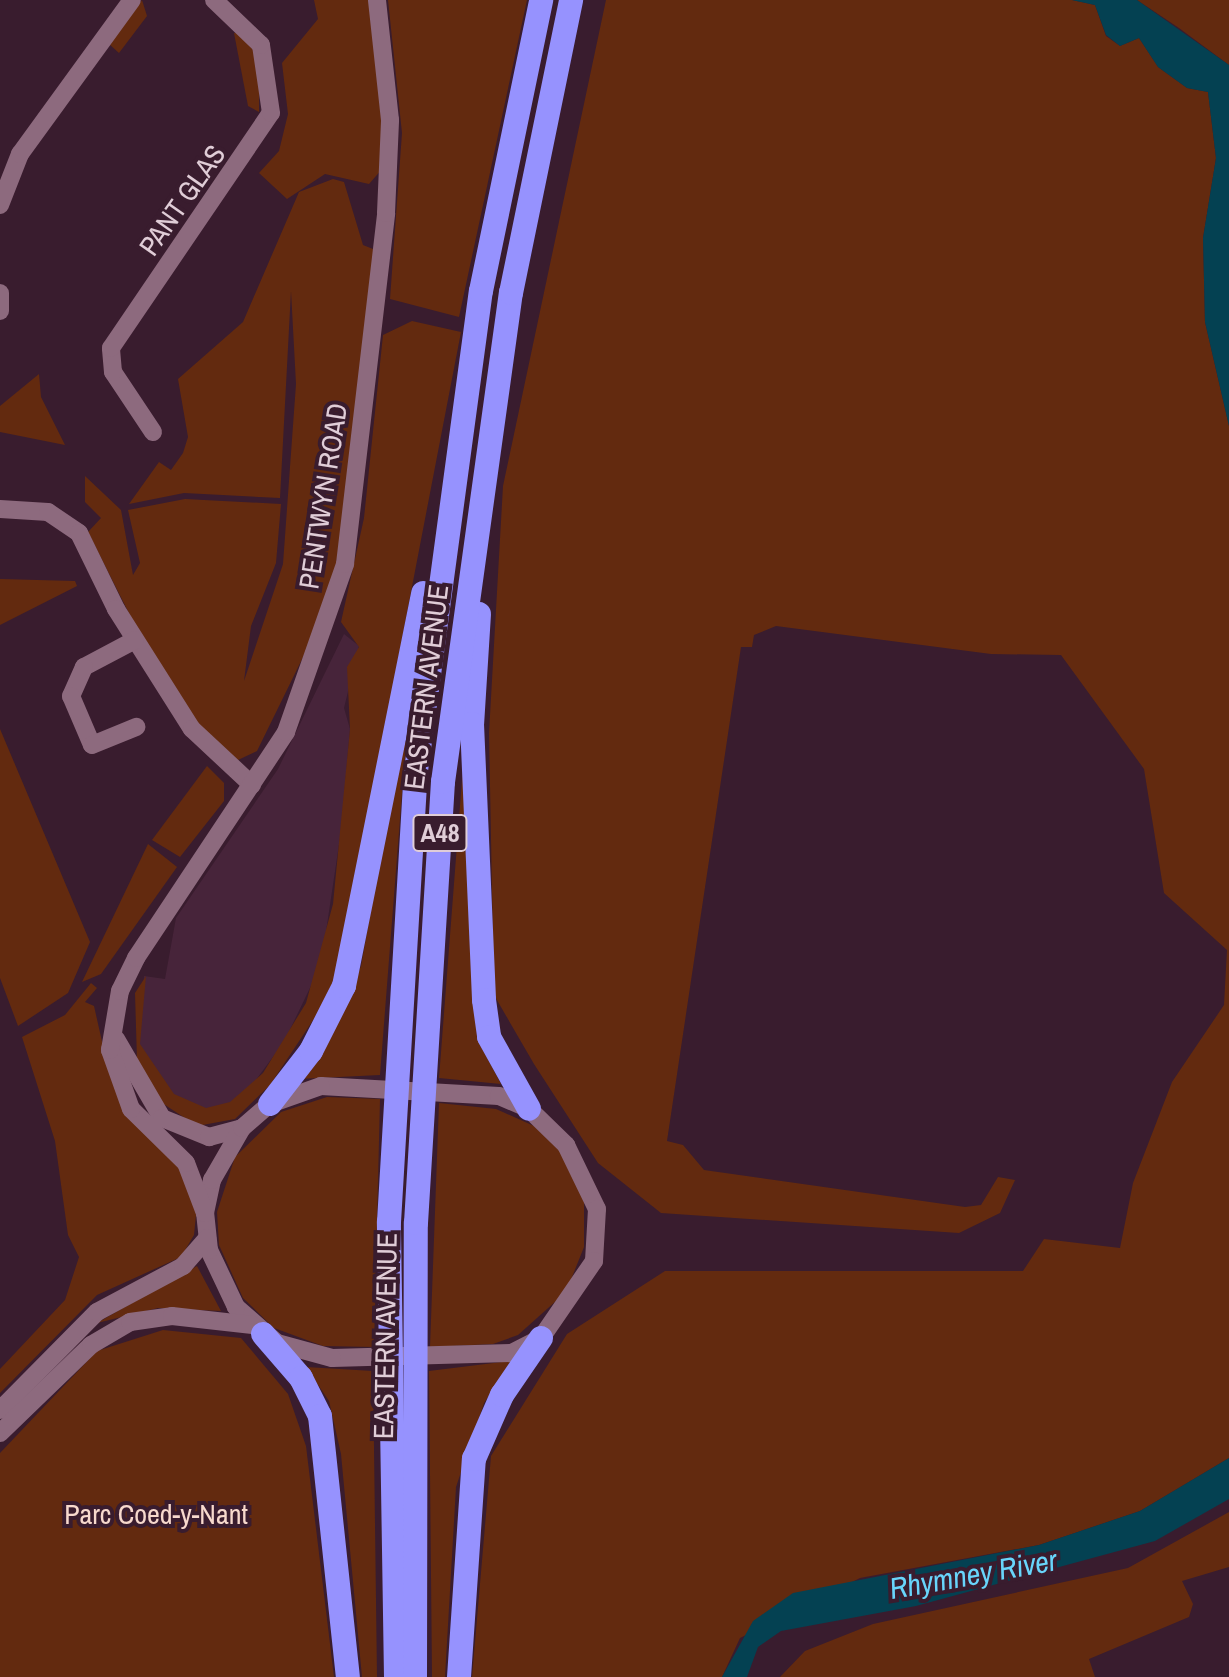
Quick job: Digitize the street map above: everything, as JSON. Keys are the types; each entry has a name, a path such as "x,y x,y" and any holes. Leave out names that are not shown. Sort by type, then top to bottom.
{"highway":[{"name":"EASTERN AVENUE","path":"396,1677 391,1177 415,778 443,543 481,291 541,0"},
{"name":"EASTERN AVENUE","path":"415,1677 416,1223 443,782 472,548 511,293 571,0"},
{"path":"270,1104 311,1051 344,986 422,594 443,543"},
{"path":"472,548 480,601 472,724 484,1000 489,1037 529,1109"},
{"path":"258,1329 301,1378 320,1416 348,1677"},
{"path":"459,1677 474,1459 502,1395 541,1338"}],"street":[{"path":"0,205 20,154 132,0"},
{"name":"PANT GLAS","path":"153,432 113,372 111,348 271,113 261,45 214,0"},
{"name":"PENTWYN ROAD","path":"205,1213 186,1163 125,1097 110,1050 116,1039 120,991 136,958 252,785 301,699 345,564 386,213 390,120 377,0"},
{"path":"0,293 0,311"},
{"path":"0,509 48,512 79,533 135,640 202,743 252,785"},
{"path":"135,640 84,667 71,696 92,745 136,727"},
{"path":"116,1039 162,1118 209,1137 242,1128"},
{"path":"0,1433 118,1327 172,1316 258,1329 308,1354 350,1359 447,1359 511,1353 541,1338 594,1261 597,1209 580,1163 529,1109 475,1092 351,1086 306,1090 270,1104 242,1128 212,1180 205,1213 207,1238 219,1281 258,1329"},
{"path":"0,1410 97,1312 183,1266 207,1238"}],"shaded area":[{"path":"344,634 359,646 344,708 350,729 341,831 321,965 284,1042 232,1112 173,1106 139,1045 144,976 165,979 176,918 278,769"}],"green space":[{"path":"142,0 147,16 119,53 109,44"},
{"path":"314,0 369,0 387,114 383,168 369,184 325,174 287,199 259,173 279,151 288,114 282,63 318,19"},
{"path":"388,0 527,0 459,317 390,299 402,133"},
{"path":"606,0 1072,0 1095,5 1106,36 1120,46 1139,38 1158,67 1187,88 1208,92 1216,158 1203,238 1205,322 1229,426 1229,1458 1140,1511 1039,1545 860,1578 740,1638 722,1677 472,1677 491,1456 567,1334 665,1271 1023,1271 1044,1239 1120,1248 1133,1183 1172,1082 1224,1005 1227,950 1164,893 1144,769 1061,655 991,654 776,626 754,635 752,647 741,647 667,1141 683,1145 704,1170 965,1207 981,1205 998,1177 1015,1180 1000,1213 959,1233 661,1213 598,1163 534,1064 494,995 489,733 503,486"},
{"path":"1137,0 1229,0 1229,65 1179,28"},
{"path":"234,33 244,33 259,53 259,112 248,106"},
{"path":"333,179 344,182 363,245 378,251 330,602 257,751 238,760 197,726 142,639 88,532 101,518 85,502 85,476 121,510 133,575 140,563 128,510 185,499 281,504 276,563 251,626 244,681 283,564 296,384 291,291 280,498 184,493 129,504 159,462 171,470 183,453 188,437 178,379 243,322 299,192"},
{"path":"412,321 461,332 335,987 270,1085 235,1119 197,1126 156,1099 137,1060 135,993 146,976 140,1044 174,1094 206,1108 230,1102 263,1073 306,1003 333,904 350,729 347,667 359,647 341,622 364,518 383,335"},
{"path":"39,374 41,397 65,445 0,432 0,406"},
{"path":"0,579 75,581 77,586 0,625"},
{"path":"0,729 90,942 68,993 18,1026 0,978"},
{"path":"401,742 406,742 380,1075 298,1079 339,1022 361,966"},
{"path":"464,754 477,1039 501,1084 439,1078"},
{"path":"207,766 224,783 224,801 180,857 152,840"},
{"path":"148,844 177,867 101,974 82,982"},
{"path":"91,983 97,988 85,1002 94,1006 108,1068 179,1163 197,1205 194,1235 181,1257 97,1295 0,1393 0,1369 65,1300 79,1257 68,1235 55,1141 22,1037 65,1015"},
{"path":"327,1097 380,1099 374,1347 323,1346 274,1328 243,1298 219,1245 217,1212 235,1157 281,1112"},
{"path":"439,1103 496,1109 534,1126 564,1155 584,1202 584,1247 566,1292 518,1335 493,1344 430,1347"},
{"path":"197,1266 221,1311 158,1308 97,1323"},
{"name":"Parc Coed-y-Nant","path":"163,1330 241,1338 288,1394 306,1446 334,1677 0,1677 0,1453 97,1351"},
{"path":"511,1361 484,1403 456,1487 445,1677 432,1677 429,1371"},
{"path":"306,1367 373,1371 377,1677 362,1677 341,1454 329,1401"},
{"path":"1229,1512 1229,1567 1182,1581 1193,1604 1189,1617 1089,1659 1095,1677 780,1677 805,1651 873,1624 1128,1568"}],"water":[{"path":"1072,0 1137,0 1229,65 1229,426 1205,322 1203,238 1216,158 1208,92 1187,88 1158,67 1139,38 1120,46 1106,35 1095,5"},
{"name":"Rhymney River","path":"1229,1458 1229,1499 1155,1541 916,1606 781,1631 758,1647 747,1677 722,1677 753,1621 793,1593 1039,1545 1140,1511"}]}
